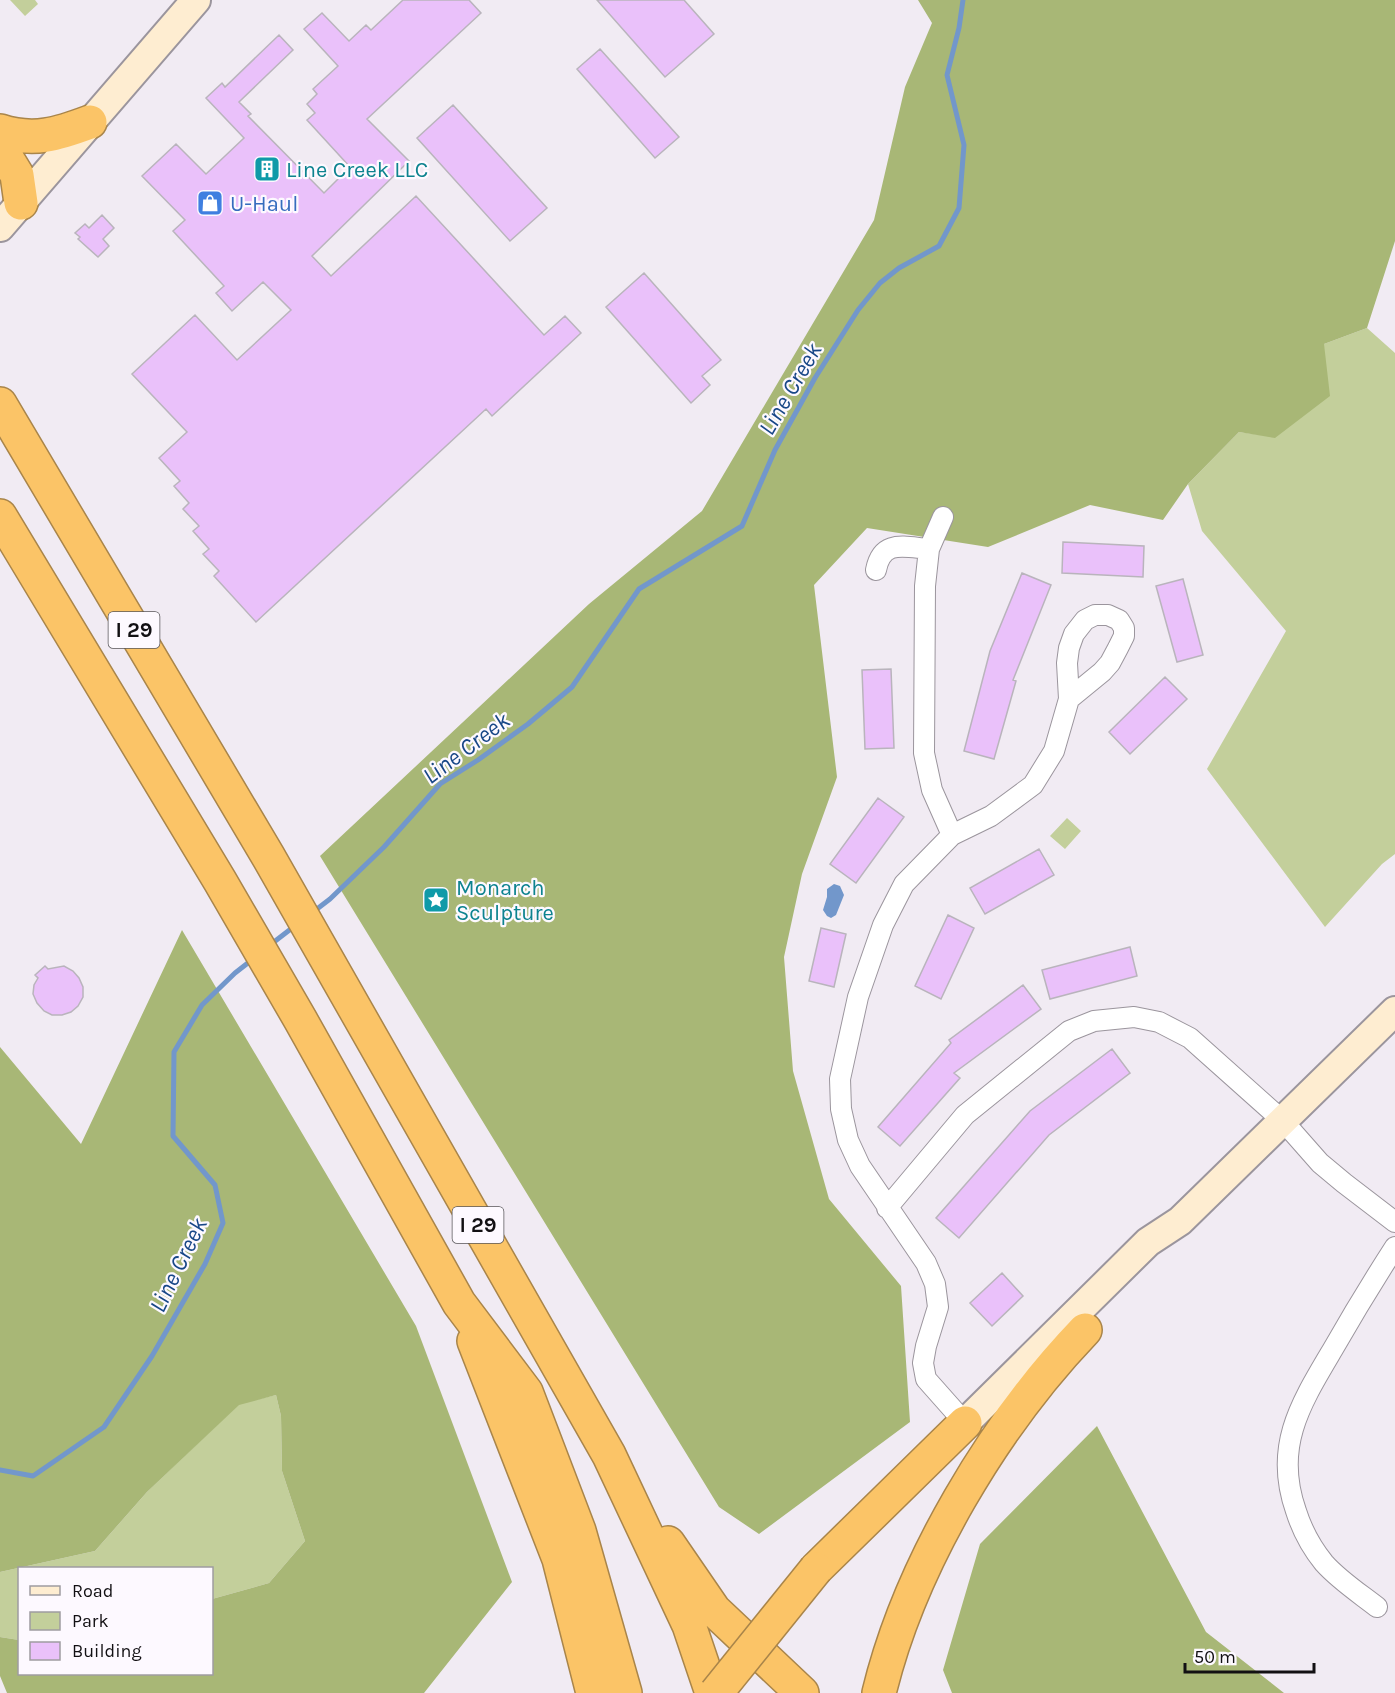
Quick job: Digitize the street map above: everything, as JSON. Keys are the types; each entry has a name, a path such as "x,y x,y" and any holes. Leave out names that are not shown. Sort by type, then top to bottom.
{"highway":[{"path":"0,131 32,137 56,135 90,122"},
{"path":"0,147 17,175 10,215"},
{"name":"I 29","path":"0,404 268,856 609,1455 689,1625 714,1693"},
{"name":"I 29","path":"0,516 220,881 459,1303 559,1559 593,1693"},
{"path":"459,1303 526,1392 579,1531 625,1693"},
{"path":"879,1693 887,1660 921,1574 956,1503 1002,1433 1060,1357 1085,1330"},
{"path":"714,1693 816,1569 965,1423"},
{"path":"609,1455 714,1610 802,1693"}],"main road":[{"path":"10,215 196,0"},
{"path":"965,1423 1148,1242 1180,1221 1395,1011"},
{"path":"1085,1330 1159,1255 1180,1221"}],"street":[{"path":"943,517 929,549 925,586 924,753 932,790 952,835"},
{"path":"876,570 882,554 889,548 899,546 929,549"},
{"path":"965,1423 927,1379 923,1363 938,1307 935,1284 927,1263 860,1166 848,1140 841,1109 840,1079 858,997 882,925 904,884 952,835 991,816 1033,785 1054,751 1069,699"},
{"path":"887,1208 965,1115 1069,1031 1094,1021 1134,1017 1159,1022 1190,1038 1282,1121 1320,1163 1395,1222"},
{"path":"1377,1607 1339,1578 1303,1532 1289,1490 1286,1462 1288,1441 1303,1403 1366,1292 1395,1247"}],"green space":[{"path":"10,0 35,0 38,4 25,16"},
{"path":"918,0 1395,0 1395,241 1367,328 1324,344 1330,396 1275,438 1239,432 1188,484 1163,520 1090,505 988,547 867,528 814,585 837,777 802,874 784,957 793,1071 829,1199 901,1286 910,1422 759,1534 719,1507 320,856 589,604 702,511 874,220 905,87 932,23"},
{"path":"1367,328 1395,353 1395,854 1382,864 1325,927 1207,769 1286,631 1202,531 1188,484 1239,432 1275,437 1324,344"},
{"path":"1067,818 1081,831 1065,849 1050,836"},
{"path":"182,930 416,1326 512,1582 424,1693 7,1693 0,1676 0,1637 18,1640 18,1675 213,1675 213,1599 269,1583 305,1541 282,1471 281,1416 276,1395 239,1405 147,1492 95,1551 0,1572 0,1047 81,1144"},
{"path":"276,1395 281,1416 282,1471 305,1541 269,1583 213,1599 213,1567 23,1567 95,1551 147,1492 239,1404"},
{"path":"1097,1426 1206,1632 1284,1693 952,1693 943,1670 980,1544"},
{"path":"18,1568 18,1640 0,1637 0,1572"}],"water":[{"path":"834,884 840,886 844,895 836,915 831,918 823,910 827,889"}],"building":[{"path":"403,0 469,0 481,13 367,119 409,161 312,256 331,276 416,196 544,335 565,316 581,333 492,416 486,409 256,622 214,576 219,571 203,554 209,549 193,531 199,526 183,509 189,503 174,486 180,481 159,458 187,432 132,374 195,315 237,360 291,310 263,282 232,311 216,293 224,286 173,231 185,220 142,176 176,144 206,174 244,138 206,98 222,83 225,87 279,35 293,50 239,102 251,114 248,116 324,193 350,167 307,120 315,113 307,104 317,94 313,89 338,66 304,29 322,13 349,41 366,25 371,30"},
{"path":"597,0 684,0 714,34 665,77"},
{"path":"600,49 679,137 655,158 577,69"},
{"path":"453,105 547,208 510,241 417,138"},
{"path":"102,215 114,228 103,239 109,246 98,257 78,239 80,237 75,233 85,224 89,228"},
{"path":"644,273 721,360 702,376 710,385 691,403 606,307"},
{"path":"1063,542 1144,546 1143,577 1062,573"},
{"path":"1022,573 1051,585 1013,680 1016,681 994,759 964,751 990,651"},
{"path":"1183,579 1203,655 1177,662 1156,586"},
{"path":"891,669 894,748 865,749 862,670"},
{"path":"1165,677 1187,699 1130,754 1109,732"},
{"path":"878,798 904,817 856,883 830,864"},
{"path":"1039,849 1054,875 985,914 970,888"},
{"path":"948,915 974,928 941,999 915,986"},
{"path":"821,928 846,934 834,987 809,981"},
{"path":"1130,947 1137,976 1050,999 1042,970"},
{"path":"45,966 48,969 64,966 79,978 83,987 83,997 71,1012 52,1015 44,1011 37,1003 33,994 38,978 35,975"},
{"path":"1023,985 1041,1009 954,1073 960,1078 900,1146 878,1127 951,1043 949,1040"},
{"path":"1112,1049 1130,1073 1049,1135 959,1238 936,1218 1030,1111"},
{"path":"1002,1273 1023,1296 992,1326 970,1303"}],"waterway":[{"name":"Line Creek","path":"313,912 330,899 384,847 440,784 528,724 572,687 639,589 742,526 775,450 815,378 858,310 880,283 899,268 939,246 959,208 964,145 947,75 959,28 963,0"},
{"name":"Line Creek","path":"270,945 296,925"},
{"name":"Line Creek","path":"0,1470 33,1476 104,1427 152,1356 205,1264 223,1223 215,1185 173,1136 174,1052 202,1005 253,959"}],"place":[{"name":"Line Creek LLC","path":"267,169"},
{"name":"U-Haul","path":"210,203"},
{"name":"Monarch Sculpture","path":"436,900"}]}
